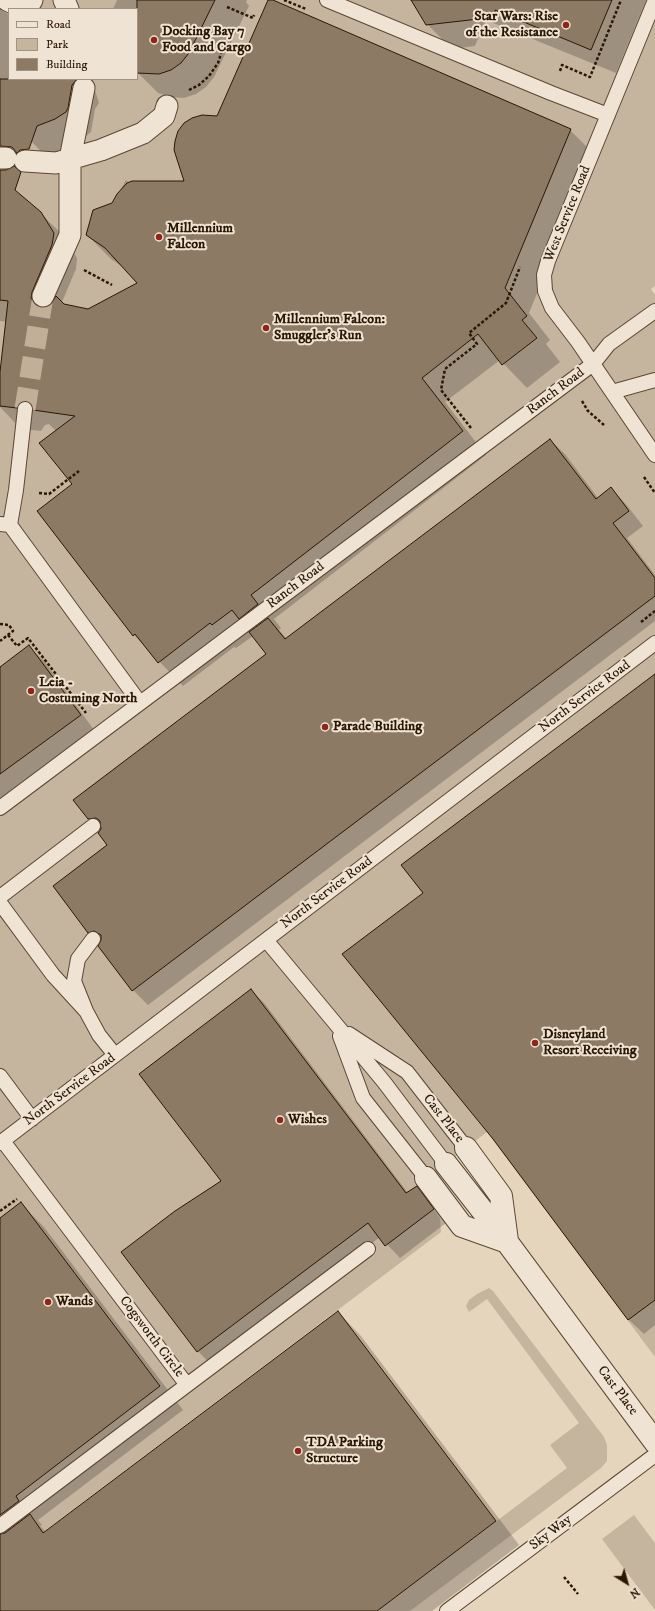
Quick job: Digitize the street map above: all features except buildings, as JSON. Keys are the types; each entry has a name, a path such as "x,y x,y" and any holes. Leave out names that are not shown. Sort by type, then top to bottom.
{"street":[{"path":"43,296 70,236 70,159 84,88"},
{"path":"10,159 56,163 101,150 143,133 164,116 167,106"},
{"name":"Cast Place","path":"466,1148 501,1196 507,1242"},
{"name":"Cast Place","path":"446,1164 507,1242 655,1442"},
{"name":"Cast Place","path":"426,1178 462,1226 507,1242"}],"lane":[{"path":"327,0 551,93 608,115"},
{"name":"West Service Road","path":"655,0 548,261 544,275 545,291 552,308 593,364 655,455"},
{"name":"Ranch Road","path":"0,808 593,364 609,344 655,311"},
{"path":"612,392 655,380"},
{"path":"25,409 16,490 5,525 140,703"},
{"name":"North Service Road","path":"1,1142 655,643"},
{"path":"0,897 93,826"},
{"path":"0,903 53,975 86,1011"},
{"path":"93,939 78,958 74,981 86,1011 99,1035 115,1056"},
{"name":"Cast Place","path":"266,940 384,1082 446,1164"},
{"name":"Cast Place","path":"337,1026 407,1072 466,1148"},
{"name":"Cast Place","path":"337,1026 363,1098 426,1178"},
{"path":"0,1076 32,1119"},
{"name":"Cogsworth Circle","path":"0,1526 187,1385 1,1142"},
{"path":"187,1385 368,1249"},
{"name":"Sky Way","path":"447,1611 655,1455"}],"path":[{"path":"590,76 621,0"},
{"path":"227,7 252,18 254,15"},
{"path":"167,106 166,98 186,92 199,85 209,76 218,62 225,41"},
{"path":"472,429 441,390 445,369 477,344 469,333 506,303 522,261"},
{"path":"0,624 9,625 13,631 0,641"},
{"path":"8,635 16,646 28,638 88,716"},
{"path":"564,1577 578,1594"}],"green space":[{"path":"0,0 655,0 655,286 651,289 655,295 655,1357 487,1132 417,1186 440,1218 441,1232 0,1565"},
{"path":"489,1288 493,1291 604,1437 607,1445 607,1461 601,1468 410,1611 377,1611 567,1468 550,1445 579,1423 487,1299 469,1312 466,1306 469,1300"},
{"path":"634,1515 655,1543 655,1610 602,1539"}],"tunnel":[{"path":"25,409 43,296"}],"place":[{"name":"Star Wars: Rise of the Resistance","path":"566,25"},
{"name":"Docking Bay 7 Food and Cargo","path":"154,40"},
{"name":"Millennium Falcon","path":"159,237"},
{"name":"Millennium Falcon: Smuggler’s Run","path":"266,328"},
{"name":"Leia - Costuming North","path":"31,691"},
{"name":"Parade Building","path":"325,727"},
{"name":"Disneyland Resort Receiving","path":"535,1043"},
{"name":"Wishes","path":"280,1120"},
{"name":"Wands","path":"48,1302"},
{"name":"TDA Parking Structure","path":"298,1451"}]}
